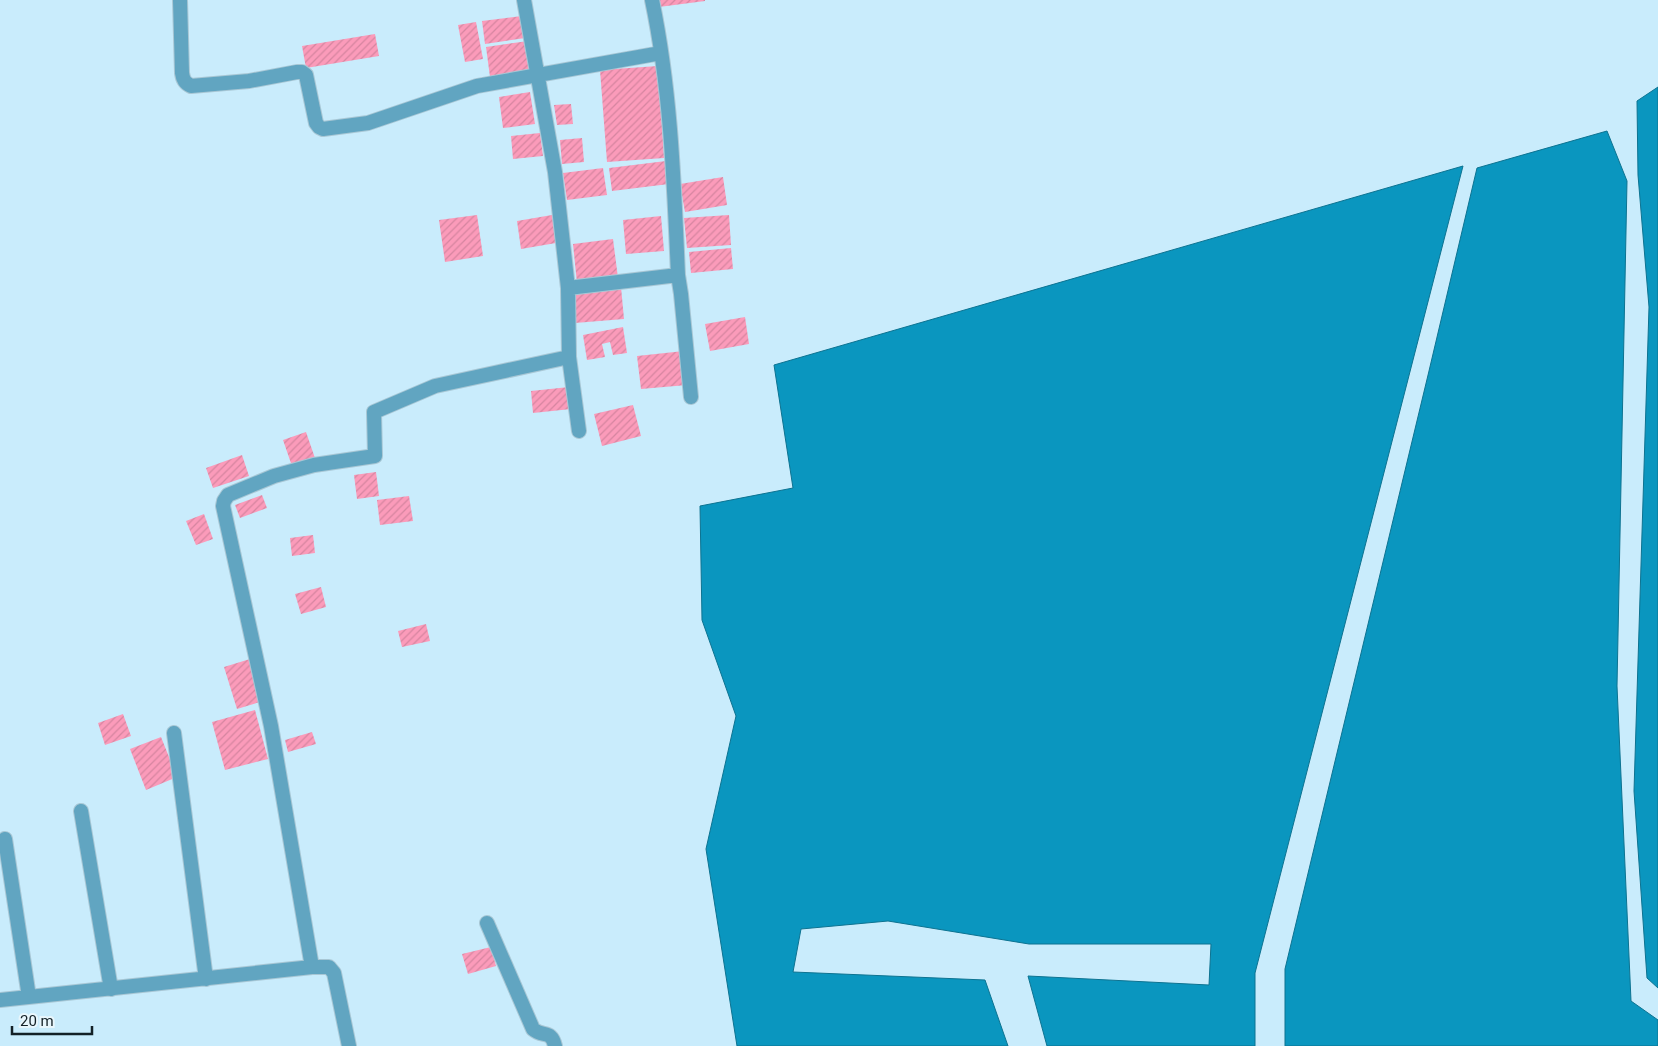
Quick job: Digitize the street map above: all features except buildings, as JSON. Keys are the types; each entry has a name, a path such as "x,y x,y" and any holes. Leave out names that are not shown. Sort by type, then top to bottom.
{"street":[{"path":"180,0 182,73 183,80 187,84 191,86 230,83 302,72 306,75 317,126 323,129 359,126 467,88 661,53"},
{"path":"524,0 555,172 568,288 569,357 579,430"},
{"path":"652,0 661,53 672,149 678,275 691,397"},
{"path":"568,288 678,275"},
{"path":"312,967 271,726 224,501 228,495 274,476 305,467 375,456 374,412 391,404 435,386 569,357"},
{"path":"174,733 206,979"},
{"path":"81,811 111,989"},
{"path":"5,839 29,997"},
{"path":"487,923 532,1029 537,1033 551,1036 555,1046"},
{"path":"0,1000 312,967 328,967 334,973 349,1046"}],"water":[{"path":"1658,87 1658,988 1647,978 1634,791 1649,307 1638,175 1637,101"},
{"path":"1607,131 1627,181 1617,686 1631,1001 1658,1020 1658,1046 1285,1046 1285,969 1477,168"},
{"path":"1463,166 1255,973 1255,1046 1047,1046 1028,976 1209,985 1211,944 1029,944 888,921 801,929 793,972 985,980 1008,1046 737,1046 706,849 736,716 702,620 700,506 793,488 774,365"}]}
